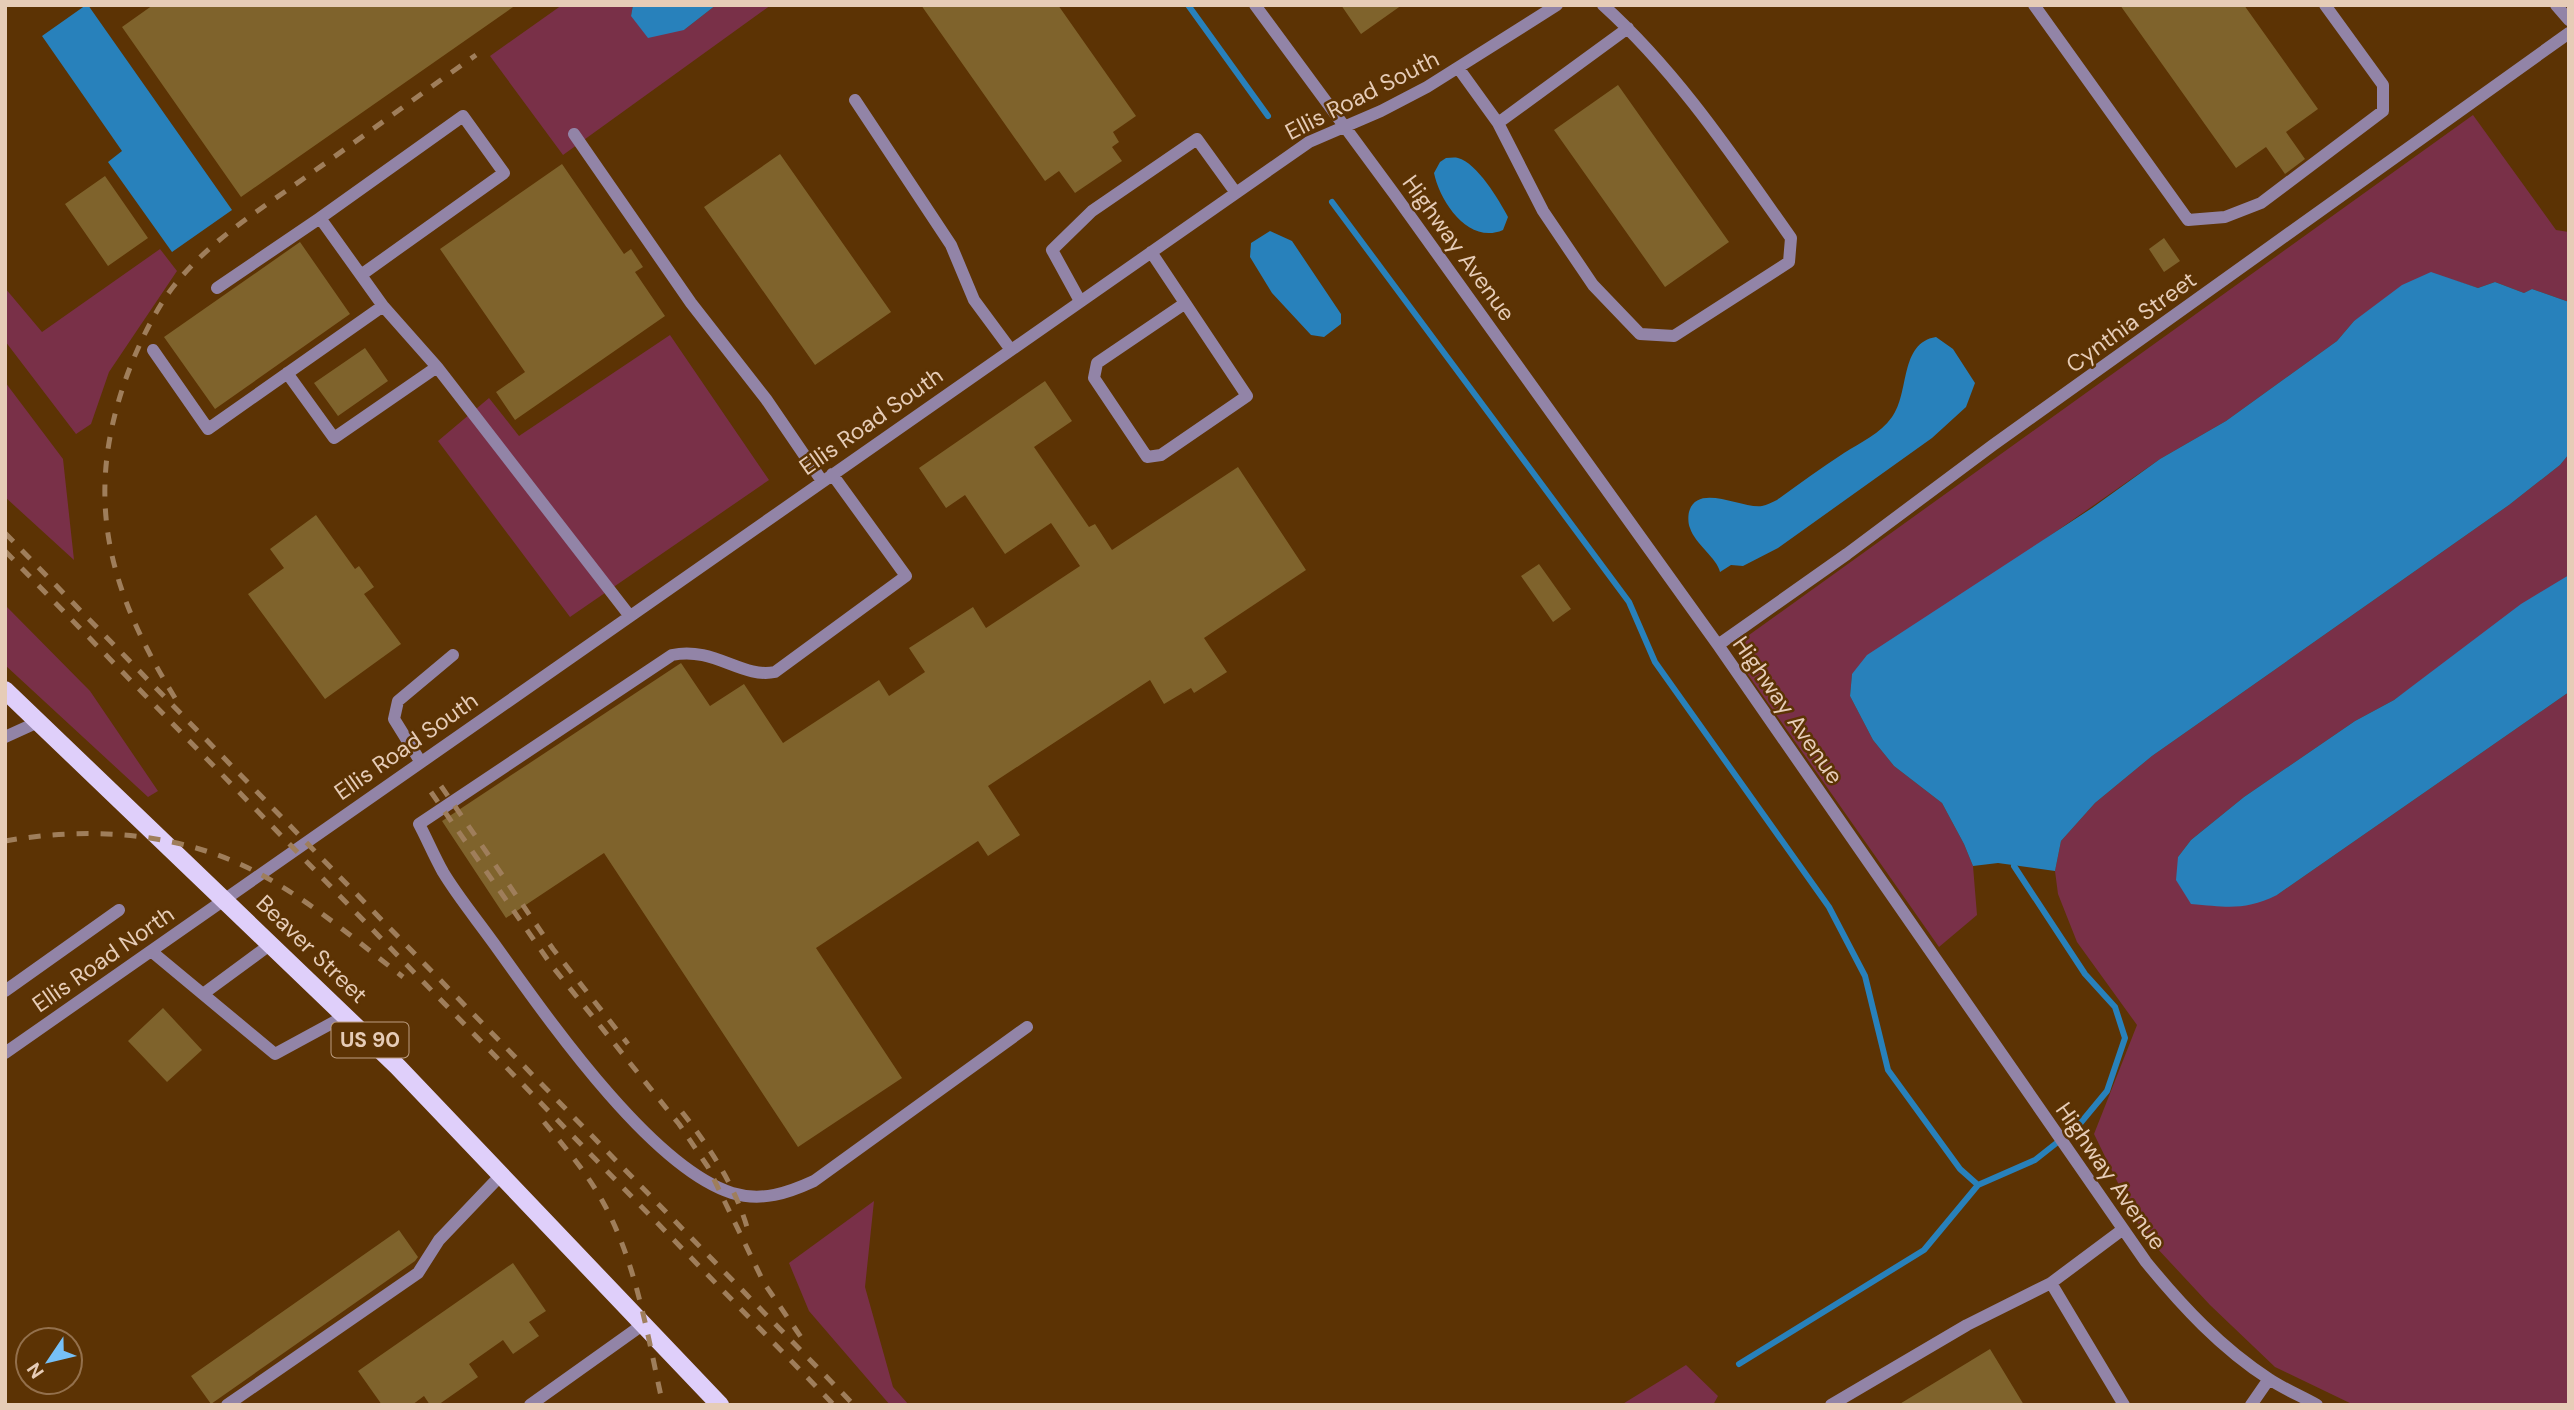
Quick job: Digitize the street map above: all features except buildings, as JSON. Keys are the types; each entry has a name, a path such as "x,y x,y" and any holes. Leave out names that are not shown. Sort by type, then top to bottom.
{"main road":[{"name":"Beaver Street","path":"5,690 345,1016 502,1174 720,1405"}],"street":[{"name":"Highway Avenue","path":"1255,5 1411,217 1718,645 2122,1230 2166,1287 2205,1328 2269,1379 2317,1405"},
{"path":"1460,69 1498,123 1544,211 1594,285 1640,334 1674,336 1789,262 1791,238 1693,100 1628,27 1603,5"},
{"path":"2034,5 2188,220 2225,217 2261,203 2383,111 2383,85 2325,5"},
{"path":"2556,5 2569,20"},
{"name":"Ellis Road South","path":"225,900 420,761 1309,142 1381,111 1460,69 1553,6"},
{"path":"1498,123 1628,27"},
{"name":"Cynthia Street","path":"1718,645 2569,33"},
{"path":"855,100 951,245 974,300 1011,350"},
{"path":"217,288 463,116 504,173 361,275"},
{"path":"574,134 691,303 906,576 775,672 764,674 708,654 685,652 672,655 419,824 443,872 539,1006 603,1086 668,1155 718,1187 734,1194 761,1197 784,1194 814,1181 1027,1027"},
{"path":"1080,301 1052,250 1102,204 1197,139 1236,193"},
{"path":"320,218 383,306 437,367 629,615"},
{"path":"1150,252 1247,396 1161,455 1147,457 1094,378 1097,363 1184,304"},
{"path":"153,350 208,429 383,306"},
{"path":"287,373 334,438 437,367"},
{"path":"420,761 394,719 398,701 453,655"},
{"path":"5,737 38,722"},
{"name":"Ellis Road North","path":"5,1053 225,900"},
{"path":"5,991 119,910"},
{"path":"202,994 271,944"},
{"path":"151,951 275,1054 345,1016"},
{"path":"227,1405 418,1273 439,1240 502,1174"},
{"path":"1831,1405 1967,1325 2051,1283 2122,1230"},
{"path":"2051,1283 2124,1405"},
{"path":"530,1405 645,1324"},
{"path":"2251,1405 2269,1379"}],"shaded area":[{"path":"562,5 633,5 631,16 684,30 716,5 771,5 563,155 490,56"},
{"path":"2473,115 2556,230 2569,232 2569,302 2532,289 2524,293 2495,282 2478,288 2431,273 2354,321 2337,341 2226,421 2160,459 1852,674 1850,696 1873,740 1894,766 1942,803 1973,866 1977,915 1939,947 1742,666 1744,645 1749,635"},
{"path":"160,249 177,271 109,372 91,424 76,434 5,341 5,288 42,332"},
{"path":"670,335 769,480 570,617 438,441 489,398 519,436"},
{"path":"5,382 63,459 74,560 5,497"},
{"path":"2569,454 2569,575 2394,700 2355,721 2244,797 2191,840 2178,857 2277,895 2569,692 2569,1405 2354,1405 2275,1367 2210,1305 2142,1232 2094,1134 2137,1025 2077,942 2058,894 2055,871 2061,841 2095,803 2152,756 2509,505 2560,465"},
{"path":"5,605 90,691 158,791 148,797 5,665"},
{"path":"874,1201 865,1287 893,1387 909,1405 890,1405 809,1311 789,1263"},
{"path":"1686,1365 1718,1396 1713,1405 1621,1405"}],"water":[{"path":"86,5 232,210 172,252 108,162 122,151 42,36"},
{"path":"633,5 716,5 684,30 648,38 631,16"},
{"path":"1446,158 1465,161 1487,183 1508,217 1503,230 1479,232 1458,218 1450,208 1434,173 1440,162"},
{"path":"1270,231 1292,241 1341,314 1341,324 1324,337 1311,335 1272,293 1250,257 1251,243"},
{"path":"2431,272 2478,288 2495,282 2524,293 2532,289 2569,302 2569,454 2560,465 2509,505 2152,756 2095,803 2061,841 2055,871 1998,863 1973,866 1942,803 1894,766 1873,740 1850,696 1852,674 1867,655 2092,508 2160,459 2226,421 2337,341 2354,321 2402,285"},
{"path":"1936,337 1953,349 1975,383 1966,407 1932,438 1778,548 1743,566 1731,565 1720,572 1689,526 1689,514 1694,503 1710,498 1753,506 1766,505 1870,437 1887,423 1898,407 1907,370 1916,349 1924,341"},
{"path":"2569,575 2569,692 2277,895 2245,906 2191,904 2176,880 2178,857 2191,840 2244,797 2355,721 2394,700 2521,604"}],"waterway":[{"path":"1188,5 1268,116"},
{"path":"1332,202 1629,602 1655,662 1829,907 1865,976 1888,1070 1960,1169 1978,1185 2035,1160 2078,1126 2107,1091 2125,1038 2115,1007 2085,974 2014,866"},
{"path":"1739,1364 1924,1250 1978,1185"}],"railway":[{"path":"175,698 152,659 120,583 110,545 105,507 106,467 112,425 140,344 173,287 218,241 476,55"},
{"path":"5,533 854,1405"},
{"path":"5,551 834,1405"},
{"path":"441,786 553,949 628,1044"},
{"path":"431,792 552,966 679,1124 708,1167 764,1283 805,1343"},
{"path":"5,841 37,836 103,834 136,836 200,849 230,860 279,885 334,922 403,977"},
{"path":"682,1112 720,1167 747,1227"},
{"path":"544,1122 593,1185 612,1219 639,1297 663,1405"}]}
